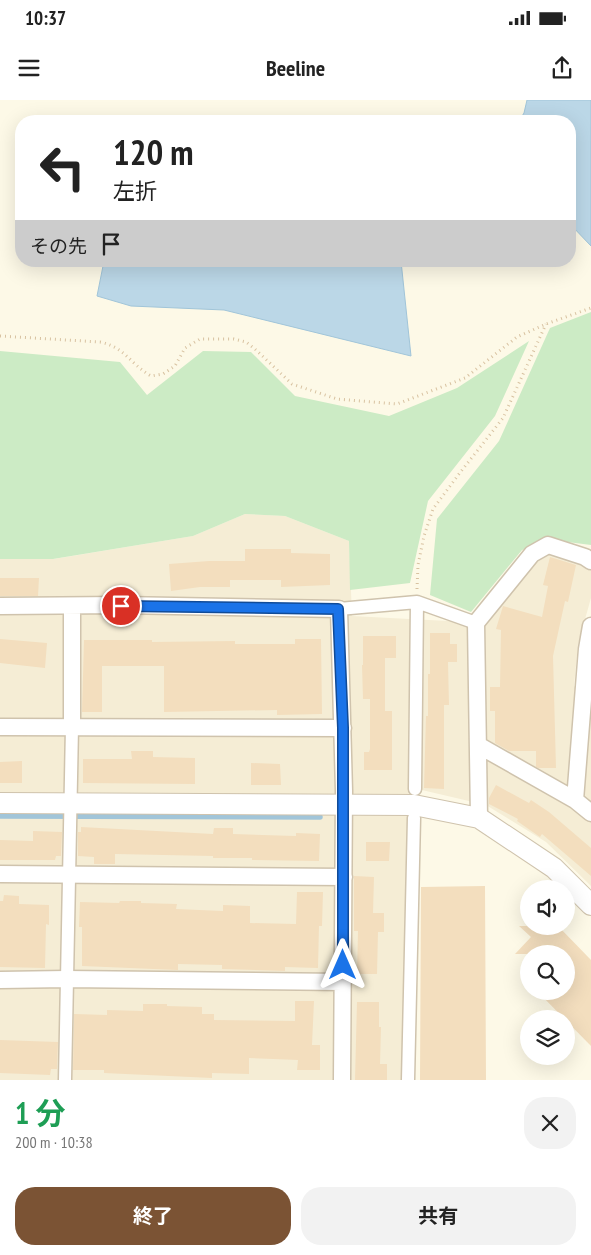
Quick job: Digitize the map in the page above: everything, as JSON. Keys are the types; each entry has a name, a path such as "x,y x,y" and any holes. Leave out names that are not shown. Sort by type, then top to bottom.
{"street":[{"path":"479,818 476,623 532,554 548,545 591,561"},
{"path":"415,789 417,602"},
{"path":"0,606 338,609 417,602 476,623"},
{"path":"65,1080 70,874 72,606"},
{"path":"338,609 344,805 342,1080"},
{"path":"575,800 587,694 587,649 591,626"},
{"path":"0,727 343,728"},
{"path":"478,745 575,800 591,814"},
{"path":"0,803 414,805 479,818 554,868 591,905"},
{"path":"408,1080 414,818"},
{"path":"0,874 344,877"},
{"path":"0,980 66,978 343,982"}],"path":[{"path":"0,336 112,344 122,350 138,368 151,376 163,374 175,366 186,348 200,339 234,339 246,342 292,384 337,399 397,404 465,378 517,337 546,324 591,308"},
{"path":"417,602 418,565 424,536 433,509 458,474 503,418 546,324"}],"shaded area":[{"path":"245,514 285,516 349,541 352,616 486,623 543,551 591,566 591,598 578,644 574,686 591,700 591,886 546,842 486,805 409,787 402,1080 0,1080 0,559 54,559 193,536"}],"green space":[{"path":"591,312 591,545 552,540 522,550 471,612 430,595 437,519 499,441 550,328"},
{"path":"529,341 495,416 428,501 410,583 350,590 349,541 285,516 245,514 193,536 53,559 0,559 0,351 120,362 147,395 203,351 251,352 295,396 389,416 457,388"}],"water":[{"path":"527,100 591,100 591,246 576,230 576,115 523,115"},
{"path":"103,267 402,267 411,356 224,310 131,306 97,296"}],"building":[{"path":"245,549 291,549 291,553 330,554 330,585 281,587 281,580 230,580 230,587 200,587 171,591 169,564 245,561"},
{"path":"550,557 576,565 568,602 565,601 553,656 556,768 538,768 536,767 536,751 509,751 495,743 495,711 490,711 490,687 500,687 501,630 496,629 503,606 542,617 548,586 543,585"},
{"path":"0,578 39,578 38,596 0,596"},
{"path":"430,633 450,633 450,644 457,644 457,662 448,662 449,705 444,705 444,789 424,788 428,674 430,674"},
{"path":"363,636 396,636 396,658 385,658 385,711 392,711 392,770 364,770 364,752 369,752 370,749 370,699 363,699"},
{"path":"0,639 47,643 45,668 0,663"},
{"path":"295,639 321,639 322,714 277,715 277,710 164,712 164,666 102,666 102,712 82,712 84,640 152,640 152,642 235,641 235,644 295,644"},
{"path":"131,751 153,751 153,757 195,758 195,784 83,783 83,759 132,759"},
{"path":"22,761 22,783 0,783 0,762"},
{"path":"251,763 280,764 281,785 251,785"},
{"path":"496,785 529,803 531,800 549,812 591,848 591,876 542,834 540,837 517,821 518,819 489,804 489,798"},
{"path":"81,827 213,834 214,828 233,828 233,834 296,836 296,833 320,834 319,861 115,854 115,864 94,864 94,857 78,856 78,832 81,832"},
{"path":"33,831 62,832 61,856 56,856 55,860 0,860 0,840 33,841"},
{"path":"366,842 390,842 389,861 366,861"},
{"path":"354,876 374,877 373,913 384,913 384,932 378,932 377,974 357,974 358,931 354,931"},
{"path":"485,886 486,1080 420,1080 421,887"},
{"path":"297,892 323,892 322,926 319,926 318,968 285,967 285,971 222,969 222,965 178,964 178,970 82,966 82,927 79,927 80,902 119,903 120,901 141,901 141,903 177,904 176,909 223,911 223,905 250,906 250,923 296,924"},
{"path":"4,895 19,896 19,904 49,905 49,925 46,924 45,968 0,967 0,901 3,901"},
{"path":"529,935 567,935 591,960 591,1046 575,1030 575,1010 556,1010 546,1000 575,1000 575,945 523,945 531,937"},
{"path":"295,1001 314,1001 312,1045 320,1045 320,1070 297,1070 298,1060 249,1058 249,1074 212,1073 212,1078 104,1073 104,1070 73,1070 74,1014 107,1015 107,1010 143,1011 143,1004 167,1004 167,1006 202,1007 202,1014 214,1014 214,1020 295,1021"},
{"path":"357,1002 379,1002 379,1027 381,1027 380,1064 387,1064 387,1080 355,1080"},
{"path":"0,1040 58,1042 57,1069 51,1069 50,1075 0,1073"}],"waterway":[{"path":"0,816 320,817"}],"route":[{"path":"121,606 338,609 343,728 343,965"}]}
